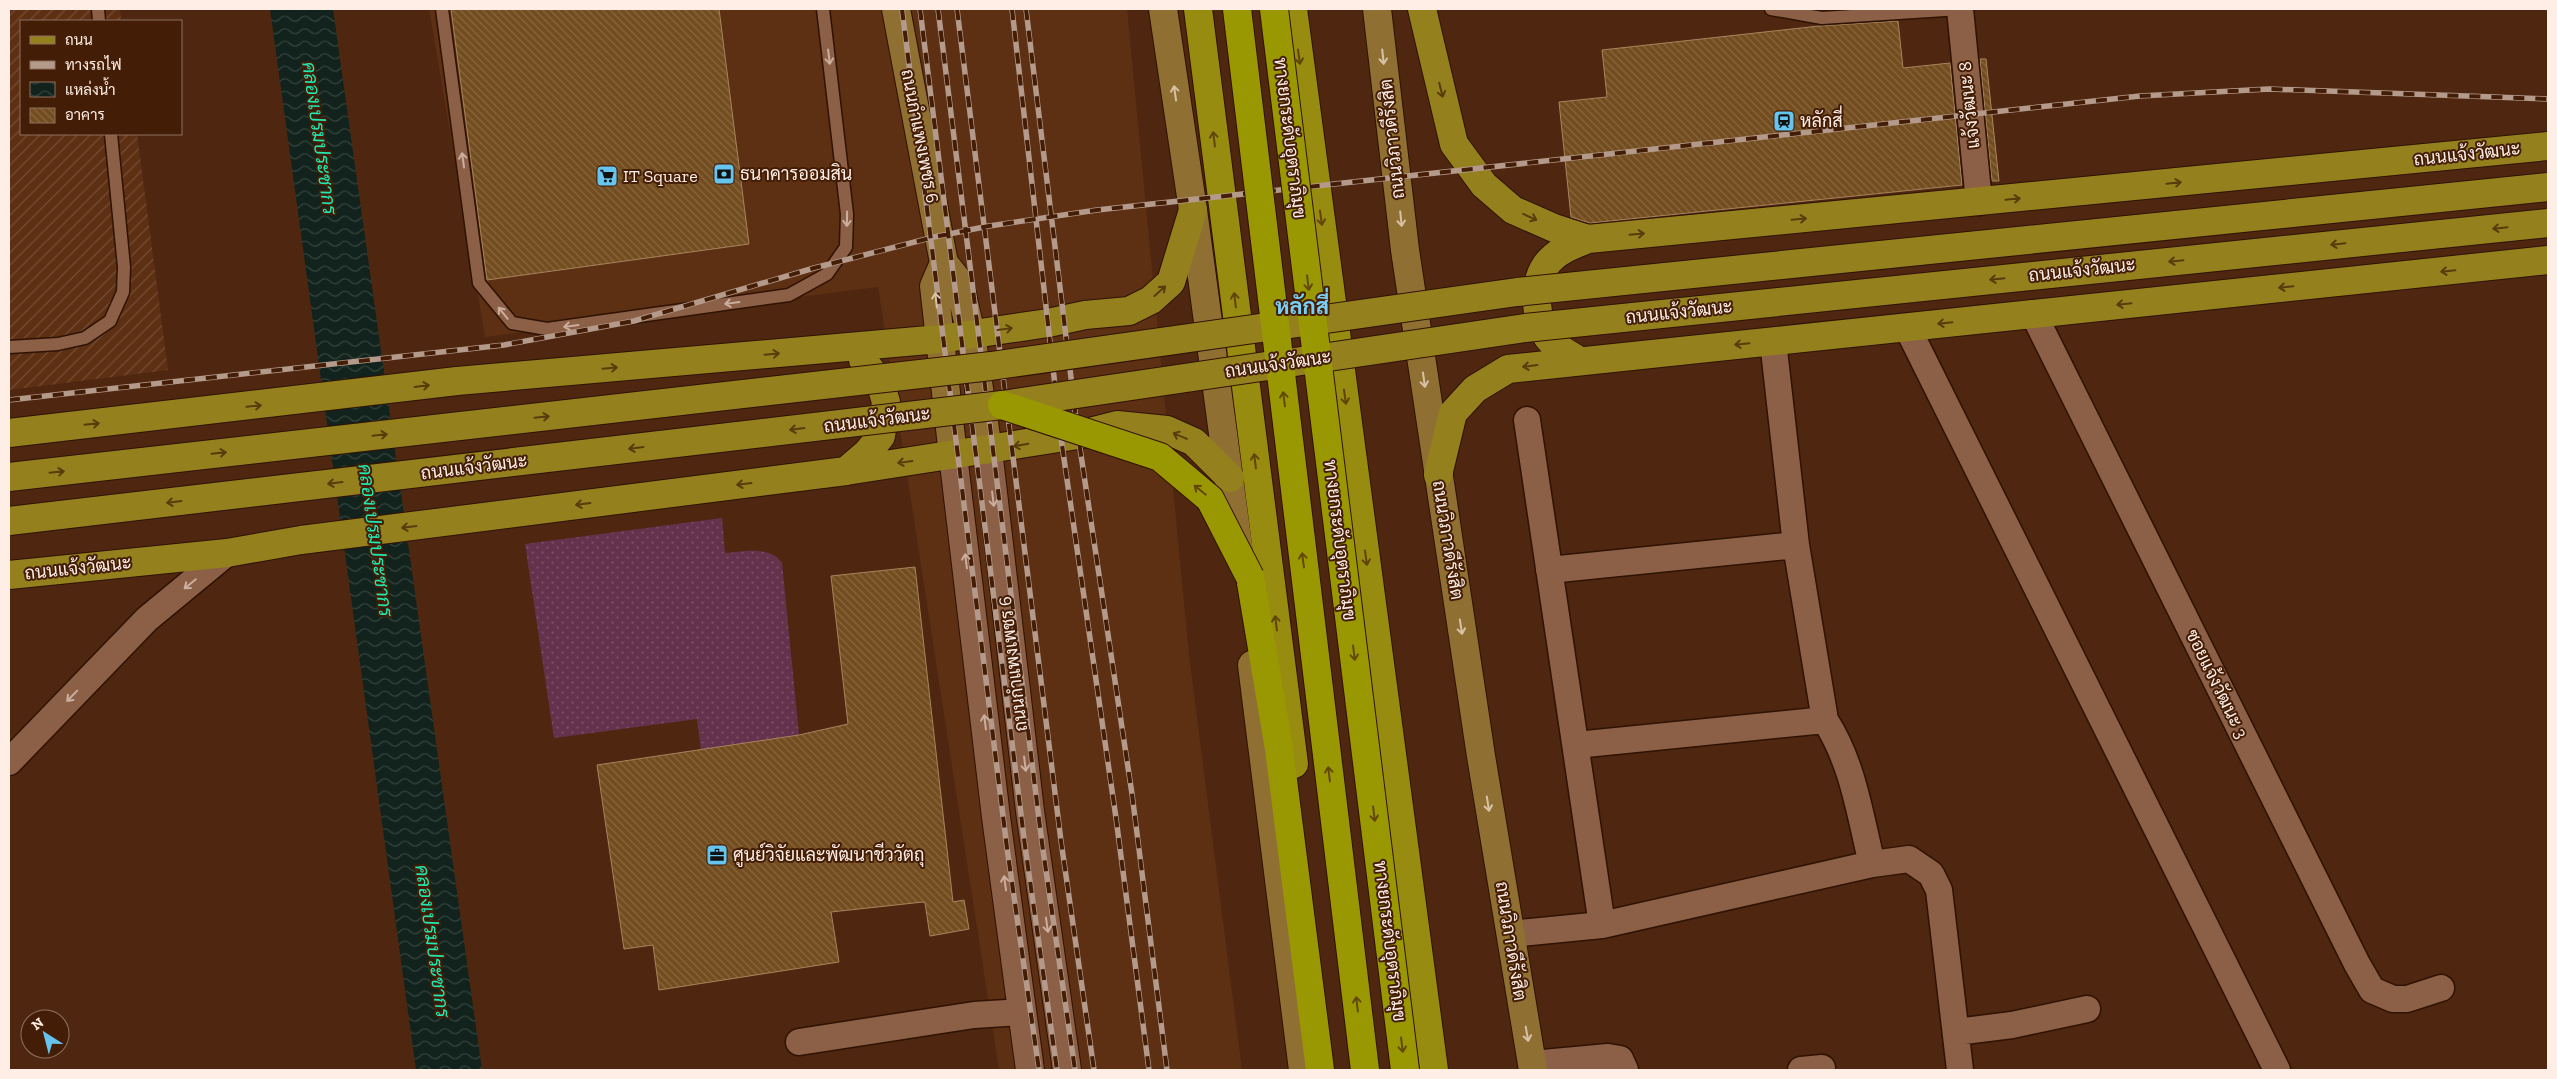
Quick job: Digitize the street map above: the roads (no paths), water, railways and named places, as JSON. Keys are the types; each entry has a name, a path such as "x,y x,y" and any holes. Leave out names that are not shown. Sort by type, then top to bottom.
{"highway":[{"path":"1198,9 1333,1070"},
{"path":"1236,9 1365,1070"},
{"name":"ทางยกระดับอุตราภิมุข","path":"1274,9 1406,1070"},
{"path":"1293,9 1434,1070"},
{"path":"1002,405 1160,457 1210,499 1250,577 1279,749 1320,1070"}],"main road":[{"name":"ถนนกำแพงเพชร 6","path":"896,9 944,263 959,282 971,334 988,450"},
{"path":"1163,9 1230,478 1303,1070"},
{"name":"ถนนวิภาวดีรังสิต","path":"1377,9 1405,250 1438,475 1532,1067"},
{"name":"ถนนแจ้งวัฒนะ","path":"1422,9 1454,144 1484,185 1513,210 1554,228 1588,239 2548,146"},
{"name":"ถนนแจ้งวัฒนะ","path":"9,477 991,366 1517,292 2548,187"},
{"path":"9,433 457,382 940,339 1048,323 1085,315 1129,311 1151,300 1171,282 1193,210"},
{"name":"ถนนแจ้งวัฒนะ","path":"9,521 1002,405 1524,328 2548,223"},
{"path":"1578,360 1551,343 1538,319 1536,298 1546,266 1562,250 1588,239"},
{"path":"1438,475 1453,413 1475,388 1508,369 1578,360 2548,260"},
{"name":"ถนนกำแพงเพชร 6","path":"944,263 934,286 953,455"},
{"path":"828,349 863,360 880,382 886,402 881,436 868,453 846,471"},
{"name":"ถนนแจ้งวัฒนะ","path":"9,575 227,553 301,540 846,471 1078,435 1117,425 1167,430 1194,442 1230,478"}],"street":[{"name":"แจ้งวัฒนะ 8","path":"1960,9 1978,202"},
{"name":"ซอยแจ้งวัฒนะ 3","path":"2033,313 2357,964 2372,990 2393,999 2407,999 2440,988"},
{"path":"1907,327 2277,1070"},
{"path":"1773,341 1796,544 1825,720 1838,740 1847,764 1872,864"},
{"path":"1527,420 1602,925"},
{"name":"ถนนกำแพงเพชร 6","path":"988,450 1030,811 1067,1070"},
{"name":"ถนนกำแพงเพชร 6","path":"953,455 996,817 1030,1070"},
{"path":"1549,570 1796,544"},
{"path":"9,762 147,619 227,553"},
{"path":"1576,745 1825,720"},
{"path":"1510,934 1602,925 1872,864 1909,859 1931,874 1939,890 1960,1070"},
{"path":"1956,1032 2012,1025 2087,1009"},
{"path":"799,1042 974,1015 1022,1012"},
{"path":"1532,1067 1608,1057 1620,1059 1625,1070"}],"lane":[{"path":"442,9 479,283 512,323 547,329 789,295 827,274 846,247 847,214 823,9"},
{"path":"1771,9 1822,18 1960,9"},
{"path":"9,347 58,344 85,338 110,321 123,292 124,267 111,135"}],"water":[{"name":"คลองเปรมประชากร","path":"270,9 333,9 482,1070 416,1070"}],"railway":[{"path":"902,9 1007,848 1039,1070"},
{"path":"920,9 1025,846 1057,1070"},
{"path":"938,9 1042,843 1075,1070"},
{"path":"957,9 1061,841 1094,1070"},
{"path":"1012,9 1061,438 1116,818 1149,1070"},
{"path":"1026,9 1078,435 1132,794 1167,1070"},
{"path":"9,400 504,345 634,321 814,268 934,237 989,226 1097,210 2140,96 2269,89 2548,99"}],"place":[{"name":"หลักสี่","path":"1784,121"},
{"name":"ธนาคารออมสิน","path":"724,174"},
{"name":"IT Square","path":"607,176"},
{"name":"ศูนย์วิจัยและพัฒนาชีววัตถุ","path":"717,855"}],"district":[{"name":"หลักสี่","path":"1302,306"}]}
